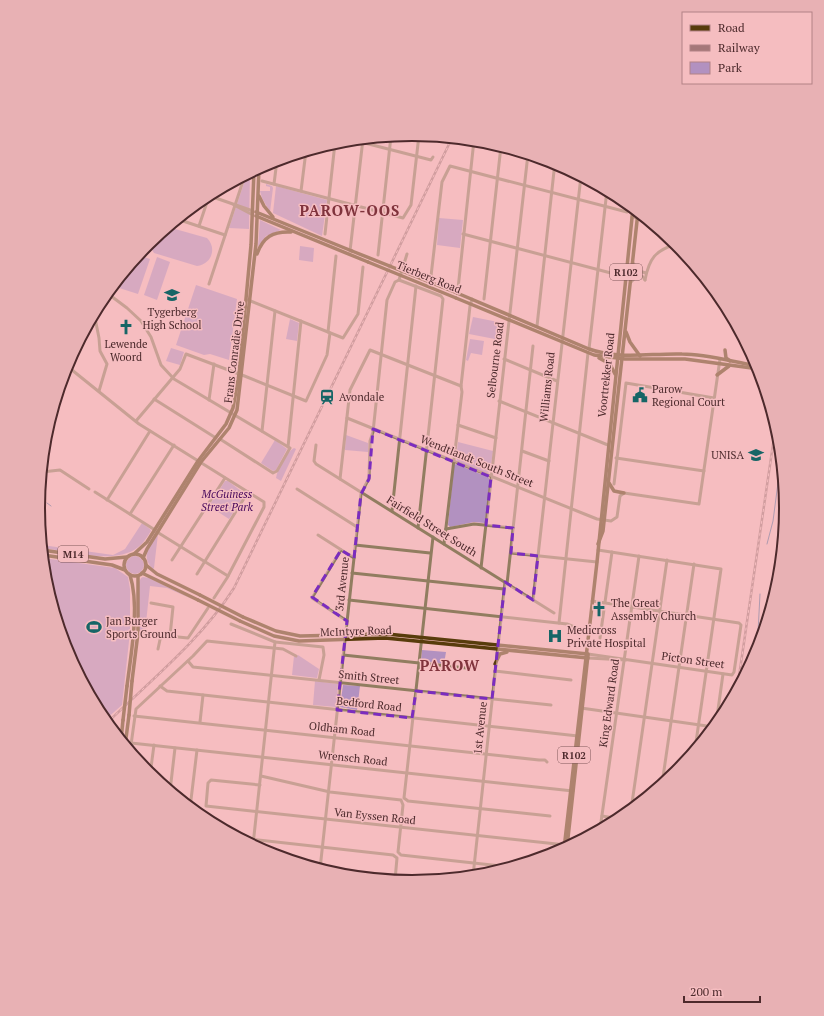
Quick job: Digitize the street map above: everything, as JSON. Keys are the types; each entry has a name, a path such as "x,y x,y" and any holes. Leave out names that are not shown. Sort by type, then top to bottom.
{"main road":[{"name":"Frans Conradie Drive","path":"248,300 255,258 258,175"},
{"name":"Frans Conradie Drive","path":"143,558 156,531 200,462 234,413 240,375 256,214 254,177"},
{"path":"257,194 264,206 274,218"},
{"name":"Tierberg Road","path":"256,214 274,218 537,326 563,337 594,355 620,357"},
{"name":"Tierberg Road","path":"256,214 296,233 562,342 589,351 620,357"},
{"name":"Voortrekker Road","path":"602,520 620,357 632,216"},
{"name":"Voortrekker Road","path":"567,840 598,544 608,482 608,444 615,375 620,357 625,327 638,219"},
{"path":"255,258 262,243 269,235 281,232 296,233"},
{"path":"625,327 630,342 640,356"},
{"path":"725,350 726,358 730,361"},
{"path":"672,354 675,356 690,357 702,361"},
{"path":"620,357 688,354 730,366 751,367"},
{"path":"594,355 610,364 615,375"},
{"path":"620,357 685,359 719,362 730,361 750,366"},
{"path":"717,374 730,366"},
{"path":"608,482 614,491 624,493"},
{"name":"Frans Conradie Drive","path":"134,554 143,547 156,531"},
{"name":"M14","path":"48,551 104,559 127,557 134,554"},
{"path":"122,732 133,621 134,589 130,575 138,576 142,573 146,565 143,558 134,554"},
{"name":"M14","path":"48,556 112,564 125,570 130,575"},
{"path":"125,570 124,563 127,557"},
{"name":"McIntyre Road","path":"146,565 153,571 243,617 269,629 290,634 308,636 421,639 586,655"},
{"name":"McIntyre Road","path":"142,573 265,633 292,640 316,641 345,637"},
{"path":"127,738 138,633 138,576"},
{"name":"McIntyre Road","path":"497,647 512,651 586,655"},
{"path":"495,664 501,654 512,651"}],"street":[{"path":"262,181 402,218 406,216 411,205 418,141"},
{"path":"378,256 390,142"},
{"path":"370,143 416,157 431,160 433,157"},
{"path":"350,255 363,144"},
{"path":"458,289 473,146"},
{"path":"325,234 334,150"},
{"path":"484,299 500,152"},
{"path":"302,191 305,157"},
{"name":"Selbourne Road","path":"481,568 508,319 510,315 518,249 527,159"},
{"path":"431,276 442,182 451,166 627,212"},
{"path":"274,184 276,167"},
{"path":"537,326 554,170"},
{"name":"Williams Road","path":"534,600 544,498 580,182"},
{"path":"209,284 241,183"},
{"path":"559,623 607,197"},
{"name":"Tierberg Road","path":"216,198 256,214"},
{"path":"199,226 206,205"},
{"path":"184,221 225,235"},
{"path":"463,234 626,277"},
{"path":"631,282 638,275 643,277 645,280 649,261 654,256 671,247"},
{"name":"3rd Avenue","path":"321,863 357,527 362,492 368,479 370,441 373,429 387,300 395,282 399,280 407,254"},
{"path":"136,421 181,367 186,354 306,402 327,355 336,256"},
{"path":"633,263 637,269 642,272 647,271"},
{"path":"248,300 344,337 358,314 363,267"},
{"path":"399,280 442,298 418,528"},
{"path":"392,511 416,286"},
{"path":"112,298 132,312 141,321 151,337 161,365 173,377 289,447"},
{"path":"444,544 462,390 461,386 470,304 472,299"},
{"path":"262,431 275,311"},
{"path":"96,321 100,338 100,351 107,364 99,391"},
{"path":"154,399 273,473 277,471 289,447 301,321"},
{"name":"1st Avenue","path":"474,870 494,671 504,589 514,528 533,346"},
{"path":"340,479 350,390 368,352 371,350 461,386"},
{"path":"504,359 557,381"},
{"path":"602,520 612,521 616,518 620,496 624,493 699,504 719,362"},
{"path":"209,400 214,364"},
{"path":"72,370 136,421 264,503 264,507 228,576 214,598"},
{"path":"614,484 626,383 714,398"},
{"path":"499,401 608,444"},
{"name":"Wendtlandt South Street","path":"347,418 518,488 602,520"},
{"path":"458,425 496,438"},
{"path":"106,500 150,430"},
{"name":"Fairfield Street South","path":"316,445 314,462 554,613"},
{"path":"130,514 174,446"},
{"path":"522,451 549,461"},
{"path":"609,457 704,471"},
{"path":"47,471 60,470 89,489"},
{"path":"172,560 182,547 225,478"},
{"path":"297,489 357,527"},
{"path":"95,492 228,576"},
{"path":"197,574 248,492"},
{"path":"446,529 470,524 514,528"},
{"path":"318,535 354,558"},
{"path":"396,874 430,553 433,537"},
{"path":"355,545 430,553"},
{"path":"341,550 312,598 347,621"},
{"path":"598,550 718,568 721,571 697,739"},
{"path":"600,638 612,552"},
{"path":"511,553 597,562"},
{"name":"King Edward Road","path":"601,822 639,556"},
{"path":"632,801 667,560"},
{"path":"663,776 694,564"},
{"path":"352,573 504,589"},
{"path":"349,600 559,623 573,625 588,633"},
{"path":"592,601 714,619"},
{"path":"151,603 173,607 170,636"},
{"path":"138,633 189,637 208,608"},
{"name":"Picton Street","path":"586,655 625,659 723,674 733,674 741,625 739,623 714,619"},
{"path":"231,624 275,642 323,647 324,656 319,680"},
{"path":"158,649 161,635"},
{"path":"131,743 134,716 137,707 208,641 285,649 296,656"},
{"path":"254,839 275,642"},
{"path":"343,655 467,668"},
{"name":"Smith Street","path":"188,661 194,667 551,705"},
{"path":"494,671 571,680"},
{"path":"717,712 723,674"},
{"name":"Bedford Road","path":"160,686 165,691 578,736"},
{"path":"200,722 202,695"},
{"path":"581,708 707,725"},
{"name":"Oldham Road","path":"134,716 545,760 546,762"},
{"name":"Wrensch Road","path":"131,743 572,791"},
{"path":"151,767 154,745"},
{"path":"171,785 175,748"},
{"path":"191,800 196,750"},
{"path":"261,776 328,792 550,816"},
{"name":"Van Eyssen Road","path":"260,785 210,780 208,784 207,806 555,846"},
{"path":"602,816 609,817"},
{"path":"257,840 493,866"}],"highlighted area":[{"path":"373,429 491,477 486,525 513,528 511,553 538,556 533,600 505,582 492,699 416,691 412,718 337,710 347,621 312,597 341,550 354,558 361,494 369,479"}],"green space":[{"path":"250,179 249,229 229,228 244,182"},
{"path":"266,184 272,186 273,188 270,212 262,198 260,191 270,191 270,187 266,186"},
{"path":"276,186 327,200 322,236 273,213"},
{"path":"439,218 463,220 460,248 437,245"},
{"path":"260,220 281,230 266,236 258,247"},
{"path":"174,229 207,238 212,246 209,259 202,265 197,266 154,253 151,249"},
{"path":"300,246 314,248 313,262 299,260"},
{"path":"144,257 150,259 138,294 119,288"},
{"path":"157,257 170,262 157,300 144,295"},
{"path":"196,285 237,299 229,360 210,354 204,355 176,345"},
{"path":"473,317 503,323 500,340 469,334"},
{"path":"290,319 299,323 297,341 286,339"},
{"path":"470,339 484,341 482,355 471,353 468,361 466,360"},
{"path":"171,348 184,352 180,365 166,361"},
{"path":"346,435 368,443 368,452 345,450"},
{"path":"275,440 287,449 276,470 273,471 261,463"},
{"path":"458,442 493,451 490,472 487,473 458,462 456,458"},
{"path":"294,448 296,449 281,481 276,478 278,470 285,457"},
{"path":"456,464 488,477 490,480 485,523 474,522 450,527 448,525 454,465"},
{"name":"McGuiness Street Park","path":"225,481 228,481 245,494 229,519 209,506"},
{"path":"142,523 150,529 151,531 145,540 137,548 116,556 91,556 77,554 47,549 47,546 113,555 125,549"},
{"path":"158,534 153,569 147,560 147,555 149,547"},
{"path":"135,556 141,559 144,565 141,571 135,574 129,571 126,565 129,559"},
{"name":"Jan Burger Sports Ground","path":"48,559 115,568 128,577 130,589 130,632 122,705 110,716 83,670 64,626 52,580"},
{"path":"143,577 149,578 192,599 167,588 150,586 145,632 139,631 139,582"},
{"path":"422,650 446,652 444,664 421,661"},
{"path":"298,655 319,669 317,678 292,675 294,656 296,657"},
{"path":"315,681 338,684 336,707 313,705"},
{"path":"343,685 360,686 357,710 340,707"}],"waterway":[{"path":"767,544 773,521 778,483"},
{"path":"47,503 51,506"},
{"path":"758,631 760,594"}],"railway":[{"path":"112,718 191,642 221,607 234,588 450,143"},
{"path":"739,673 773,443"}],"place":[{"name":"Tygerberg High School","path":"172,295"},
{"name":"Lewende Woord","path":"126,327"},
{"name":"Parow Regional Court","path":"640,395"},
{"name":"Avondale","path":"327,397"},
{"name":"UNISA","path":"756,455"},
{"name":"The Great Assembly Church","path":"599,609"},
{"name":"Jan Burger Sports Ground","path":"94,627"},
{"name":"Medicross Private Hospital","path":"555,636"}],"district":[{"name":"PAROW-OOS","path":"350,210"},
{"name":"PAROW","path":"450,665"}]}
